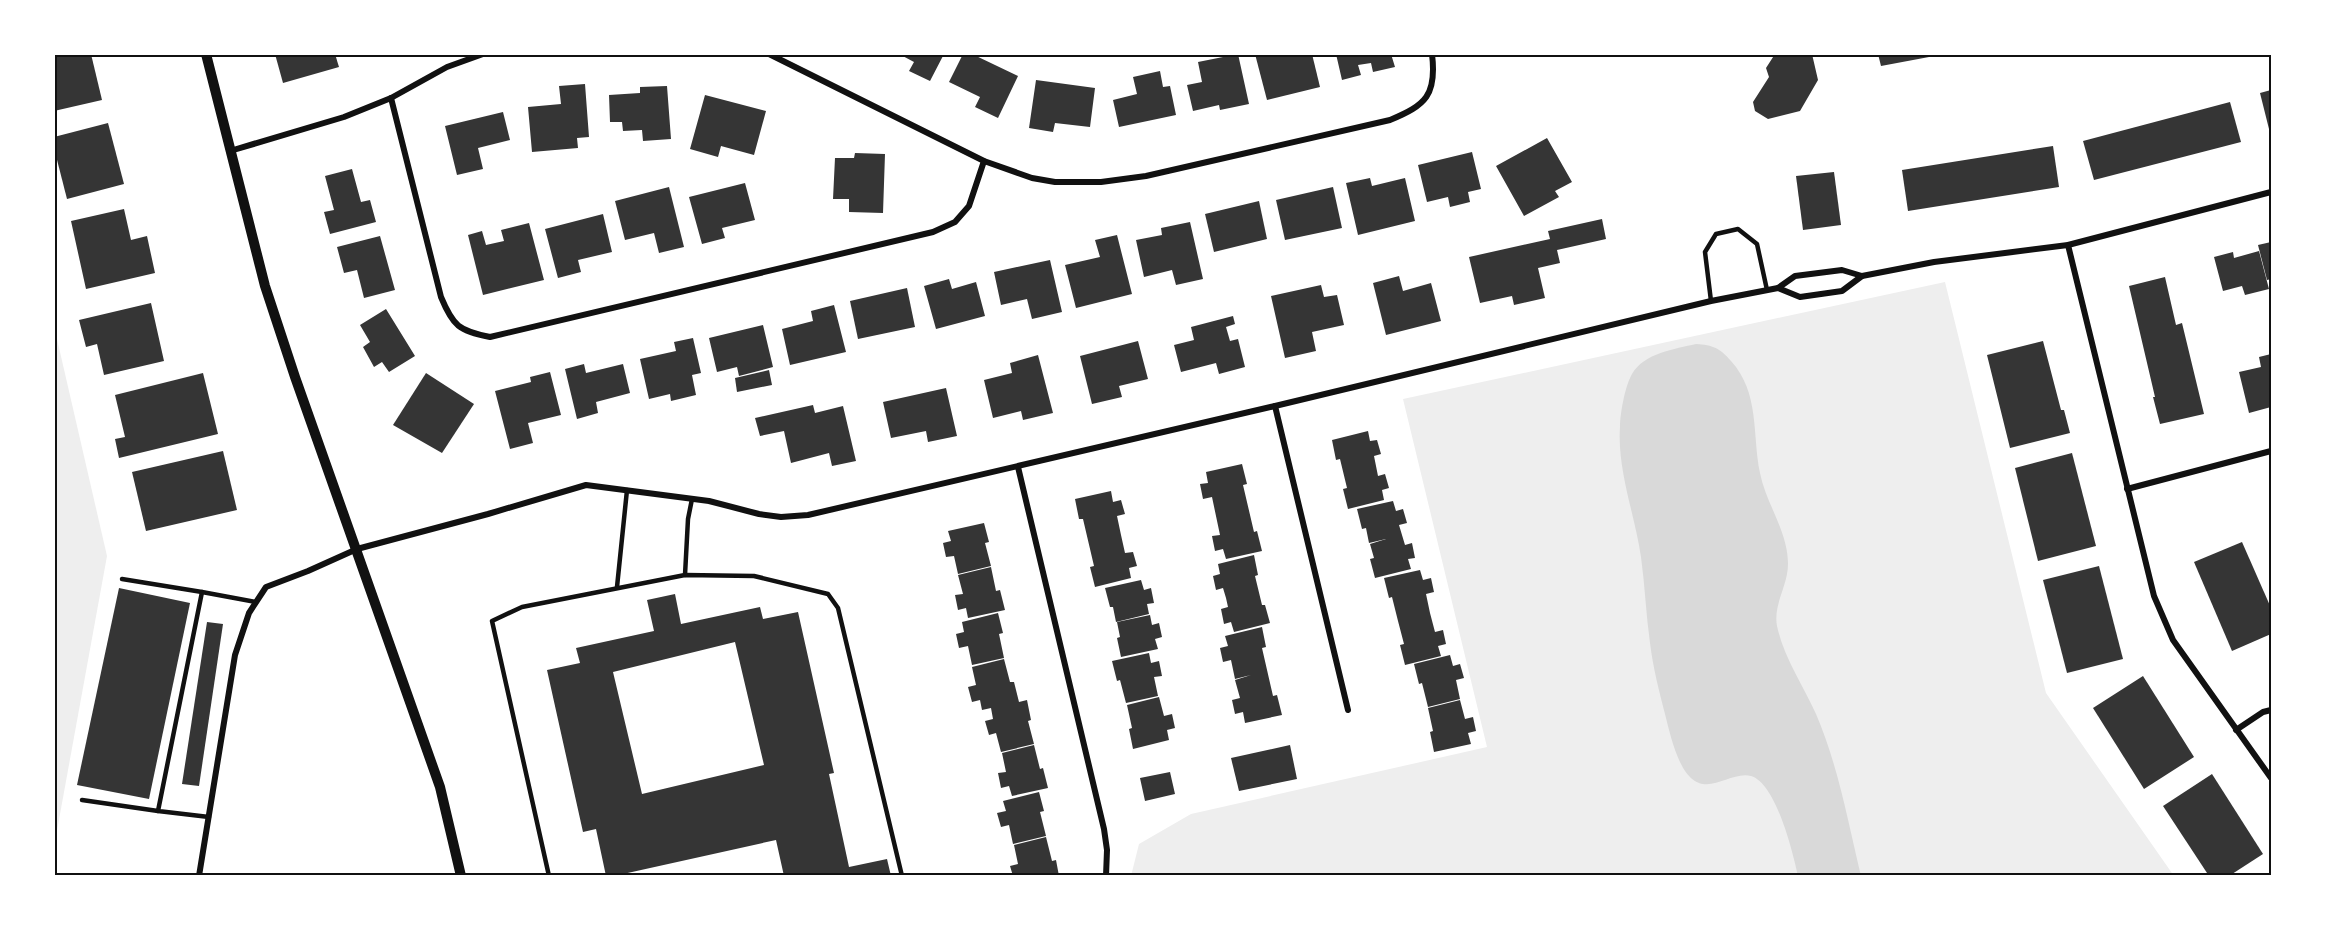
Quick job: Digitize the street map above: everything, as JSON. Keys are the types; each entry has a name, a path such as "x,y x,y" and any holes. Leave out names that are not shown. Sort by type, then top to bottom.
{"street":[{"path":"206,54 265,286 440,788 460,876"},
{"path":"230,151 344,117 391,98 447,67 483,54"},
{"path":"769,54 984,161 1032,178 1055,182 1101,182 1146,176 1390,120 1411,112 1427,98 1435,74 1432,54"},
{"path":"391,98 441,297 449,317 467,333 490,337 933,232 955,222 969,206 984,161"},
{"path":"1778,288 1800,297 1842,291 1862,276 1934,262 2068,245 2271,192"},
{"path":"2068,245 2127,489 2161,616 2173,640 2271,778"},
{"path":"199,876 235,656 249,613 266,586 308,571 357,549 586,485 709,501 759,514 781,517 808,515 1711,301 1778,288 1795,276 1842,270 1862,276"},
{"path":"1275,406 1348,710"},
{"path":"2127,489 2271,451"},
{"path":"1018,466 1104,829 1107,850 1106,876"},
{"path":"2236,730 2263,712 2271,710"}],"lane":[{"path":"1711,301 1705,252 1716,234 1738,229 1757,244 1767,290"},
{"path":"617,587 627,490"},
{"path":"685,574 688,519 692,499"},
{"path":"549,876 492,621 522,607 685,574 754,576 828,594 838,608 902,876"},
{"path":"122,579 256,602"},
{"path":"158,811 202,592"},
{"path":"82,800 209,817"}],"shaded area":[{"path":"1945,282 2046,693 2174,876 1131,876 1139,844 1191,814 1487,747 1403,399"},
{"path":"54,326 107,556 54,847"},
{"path":"1696,344 1712,346 1720,350 1740,373 1747,387 1751,400 1760,473 1787,552 1786,580 1777,610 1777,626 1784,649 1824,733 1842,794 1861,876 1798,876 1776,805 1760,781 1751,776 1742,775 1714,783 1697,782 1688,775 1673,744 1651,652 1641,557 1621,460 1620,421 1627,386 1637,367 1661,353"}],"building":[{"path":"54,54 91,54 102,100 54,111"},
{"path":"275,54 335,54 339,67 283,83"},
{"path":"899,54 944,54 930,81 909,71 914,62"},
{"path":"963,54 972,54 1018,76 998,118 975,107 980,97 949,82"},
{"path":"1238,54 1249,104 1220,110 1219,105 1193,111 1187,85 1202,82 1198,62"},
{"path":"1255,54 1312,54 1320,87 1267,100"},
{"path":"1336,54 1391,54 1395,67 1373,72 1371,63 1358,65 1361,75 1342,80"},
{"path":"1775,54 1812,54 1818,80 1800,111 1768,119 1755,111 1753,102 1769,77 1766,68"},
{"path":"1878,54 1929,54 1929,57 1881,66"},
{"path":"1160,71 1163,87 1170,86 1176,115 1119,127 1113,100 1137,94 1133,77"},
{"path":"1036,80 1095,88 1090,127 1055,123 1053,132 1029,128"},
{"path":"585,84 589,137 577,138 578,148 532,152 528,107 561,104 559,86"},
{"path":"667,86 671,139 643,141 642,130 623,131 622,122 610,122 609,95 640,93 640,87"},
{"path":"2271,90 2271,133 2270,133 2260,93"},
{"path":"705,95 766,111 754,155 721,146 718,157 690,149"},
{"path":"2230,102 2241,142 2094,180 2083,141"},
{"path":"503,112 510,140 478,148 483,169 457,175 445,126"},
{"path":"108,123 124,184 67,199 54,148 54,137"},
{"path":"1547,138 1572,182 1555,191 1559,197 1524,216 1496,166"},
{"path":"2053,146 2059,187 1908,211 1902,170"},
{"path":"1472,152 1481,189 1468,192 1470,202 1450,207 1448,197 1427,202 1418,165"},
{"path":"855,153 885,154 883,213 849,212 849,199 833,199 835,158 854,158"},
{"path":"352,169 361,202 370,200 376,222 330,234 324,212 334,210 325,176"},
{"path":"1834,172 1841,225 1803,230 1796,176"},
{"path":"1370,178 1372,186 1405,178 1415,221 1358,235 1346,183"},
{"path":"745,183 755,220 722,228 725,238 702,244 689,197"},
{"path":"669,187 684,247 659,253 654,233 625,240 615,201"},
{"path":"1333,187 1342,228 1285,240 1276,200"},
{"path":"1259,201 1267,239 1214,252 1205,214"},
{"path":"124,209 131,240 147,236 155,273 86,289 71,221"},
{"path":"603,214 612,252 578,260 581,272 558,278 545,229"},
{"path":"1602,219 1606,239 1557,250 1560,263 1538,268 1545,298 1514,305 1512,296 1480,303 1469,257 1550,239 1548,231"},
{"path":"1190,222 1203,279 1176,285 1172,270 1144,277 1136,240 1162,235 1161,228"},
{"path":"529,223 544,280 483,295 468,235 482,231 486,245 504,241 501,230"},
{"path":"1117,235 1132,294 1076,308 1065,265 1100,257 1095,240"},
{"path":"380,236 395,290 364,298 357,270 344,273 337,247"},
{"path":"2271,242 2271,279 2267,280 2258,245"},
{"path":"2259,251 2269,289 2245,295 2242,286 2223,291 2214,257 2233,252 2234,258"},
{"path":"1050,260 1062,312 1032,319 1027,299 1001,305 994,272"},
{"path":"1399,276 1403,291 1431,283 1441,321 1386,335 1373,283"},
{"path":"2165,277 2176,325 2182,323 2204,414 2160,424 2129,286"},
{"path":"949,279 952,289 976,282 985,316 936,329 924,286"},
{"path":"1321,285 1324,297 1337,295 1344,325 1312,332 1316,351 1285,358 1271,296"},
{"path":"907,288 915,327 858,339 850,301"},
{"path":"151,303 164,361 104,375 97,344 86,347 79,320"},
{"path":"834,305 846,352 790,365 782,329 813,321 811,311"},
{"path":"386,309 415,356 389,372 382,362 374,367 363,347 370,342 360,325"},
{"path":"1233,316 1235,324 1226,327 1230,341 1238,339 1245,367 1219,374 1216,363 1181,372 1174,345 1194,340 1191,327"},
{"path":"763,325 773,367 739,376 737,367 717,372 709,338"},
{"path":"693,338 701,373 692,375 696,395 671,401 670,394 649,399 640,359 676,351 674,342"},
{"path":"1138,341 1148,379 1119,386 1122,397 1092,404 1080,356"},
{"path":"2043,341 2061,410 2064,410 2070,433 2010,448 1987,355"},
{"path":"2271,354 2271,407 2249,413 2239,372 2261,367 2259,357"},
{"path":"1038,355 1053,413 1023,420 1021,411 993,418 984,380 1012,373 1010,363"},
{"path":"584,364 586,373 623,364 630,393 596,402 598,413 577,419 565,369"},
{"path":"769,370 772,385 737,392 735,378"},
{"path":"550,372 561,415 528,423 533,443 510,449 495,391 531,382 530,377"},
{"path":"203,373 218,434 119,458 115,439 125,437 115,395"},
{"path":"426,373 474,404 442,453 393,425"},
{"path":"946,388 957,436 928,442 926,431 891,438 883,402"},
{"path":"813,405 815,413 843,406 856,461 832,466 829,453 791,463 784,431 760,436 755,418"},
{"path":"1368,431 1370,441 1377,440 1381,454 1374,456 1378,476 1385,474 1389,488 1382,490 1384,500 1348,509 1343,489 1347,488 1340,459 1336,460 1332,440"},
{"path":"223,451 237,510 146,531 132,472"},
{"path":"2072,453 2096,546 2038,561 2015,468"},
{"path":"1242,464 1247,484 1243,485 1254,532 1257,531 1262,551 1226,559 1223,549 1215,551 1212,536 1220,535 1212,497 1203,499 1200,484 1208,483 1206,472"},
{"path":"1111,491 1113,502 1121,500 1125,514 1117,516 1125,553 1133,552 1137,566 1129,568 1131,578 1095,587 1090,567 1094,566 1083,519 1079,519 1075,499"},
{"path":"1393,501 1396,511 1403,509 1407,523 1399,525 1405,545 1412,543 1415,558 1408,559 1411,569 1375,578 1370,559 1374,558 1370,544 1386,539 1369,543 1366,528 1362,529 1357,509"},
{"path":"984,523 989,542 985,543 991,566 958,574 954,556 946,557 943,543 951,541 948,531"},
{"path":"2242,542 2271,608 2271,634 2232,651 2194,562"},
{"path":"1254,555 1258,575 1255,576 1262,605 1265,605 1270,623 1234,632 1231,622 1224,624 1221,609 1228,607 1226,598 1223,588 1216,590 1213,576 1220,574 1218,564"},
{"path":"2099,566 2123,659 2067,673 2043,580"},
{"path":"991,567 996,591 1000,590 1005,610 968,618 966,608 958,610 955,595 963,594 958,575"},
{"path":"1420,570 1423,580 1431,578 1434,592 1426,594 1430,613 1435,632 1443,630 1446,644 1438,646 1441,656 1405,665 1400,645 1404,644 1392,597 1389,598 1384,578"},
{"path":"1141,580 1144,590 1151,588 1154,603 1147,604 1149,614 1116,622 1105,588"},
{"path":"119,588 190,603 149,799 77,785"},
{"path":"675,594 681,624 760,607 763,619 798,612 834,773 829,774 849,867 887,859 891,876 784,876 776,840 606,876 596,829 583,832 547,670 580,663 576,648 654,631 647,600","holes":["735,642 764,765 642,794 613,672"]},
{"path":"998,613 1003,633 999,634 1004,658 972,665 968,646 959,648 956,634 964,632 962,622"},
{"path":"1150,615 1152,625 1159,623 1162,637 1155,639 1158,649 1121,657 1117,638 1120,637 1117,622"},
{"path":"207,622 223,624 199,786 182,784"},
{"path":"1262,627 1266,647 1262,648 1273,696 1277,695 1282,715 1245,723 1243,712 1235,714 1232,700 1240,698 1235,680 1251,675 1235,679 1231,660 1223,662 1220,648 1228,646 1225,636"},
{"path":"1149,653 1151,663 1159,661 1162,676 1154,677 1158,696 1126,703 1112,661"},
{"path":"1450,655 1453,666 1460,664 1464,678 1456,680 1460,699 1428,707 1414,664"},
{"path":"1004,659 1010,682 1014,682 1019,702 1027,700 1031,720 1028,721 1034,744 1001,752 996,733 989,735 985,721 993,719 991,708 982,710 980,700 972,702 968,687 976,685 972,667"},
{"path":"2143,676 2194,757 2144,789 2093,708"},
{"path":"1159,697 1164,716 1172,714 1175,728 1167,730 1169,740 1133,749 1129,729 1132,728 1127,705"},
{"path":"1460,700 1465,719 1473,717 1476,731 1468,733 1471,744 1434,752 1430,732 1433,731 1428,708"},
{"path":"1034,745 1048,788 1012,796 1009,786 1001,788 998,773 1006,772 1002,753"},
{"path":"1290,745 1297,779 1239,791 1231,758"},
{"path":"1170,772 1175,794 1145,801 1140,778"},
{"path":"2212,774 2263,854 2229,876 2209,876 2163,806"},
{"path":"1039,792 1044,811 1040,812 1046,836 1013,844 1009,825 1001,827 997,813 1006,811 1003,801"},
{"path":"1046,837 1052,861 1056,860 1059,876 1013,876 1010,866 1018,864 1014,845"}]}
